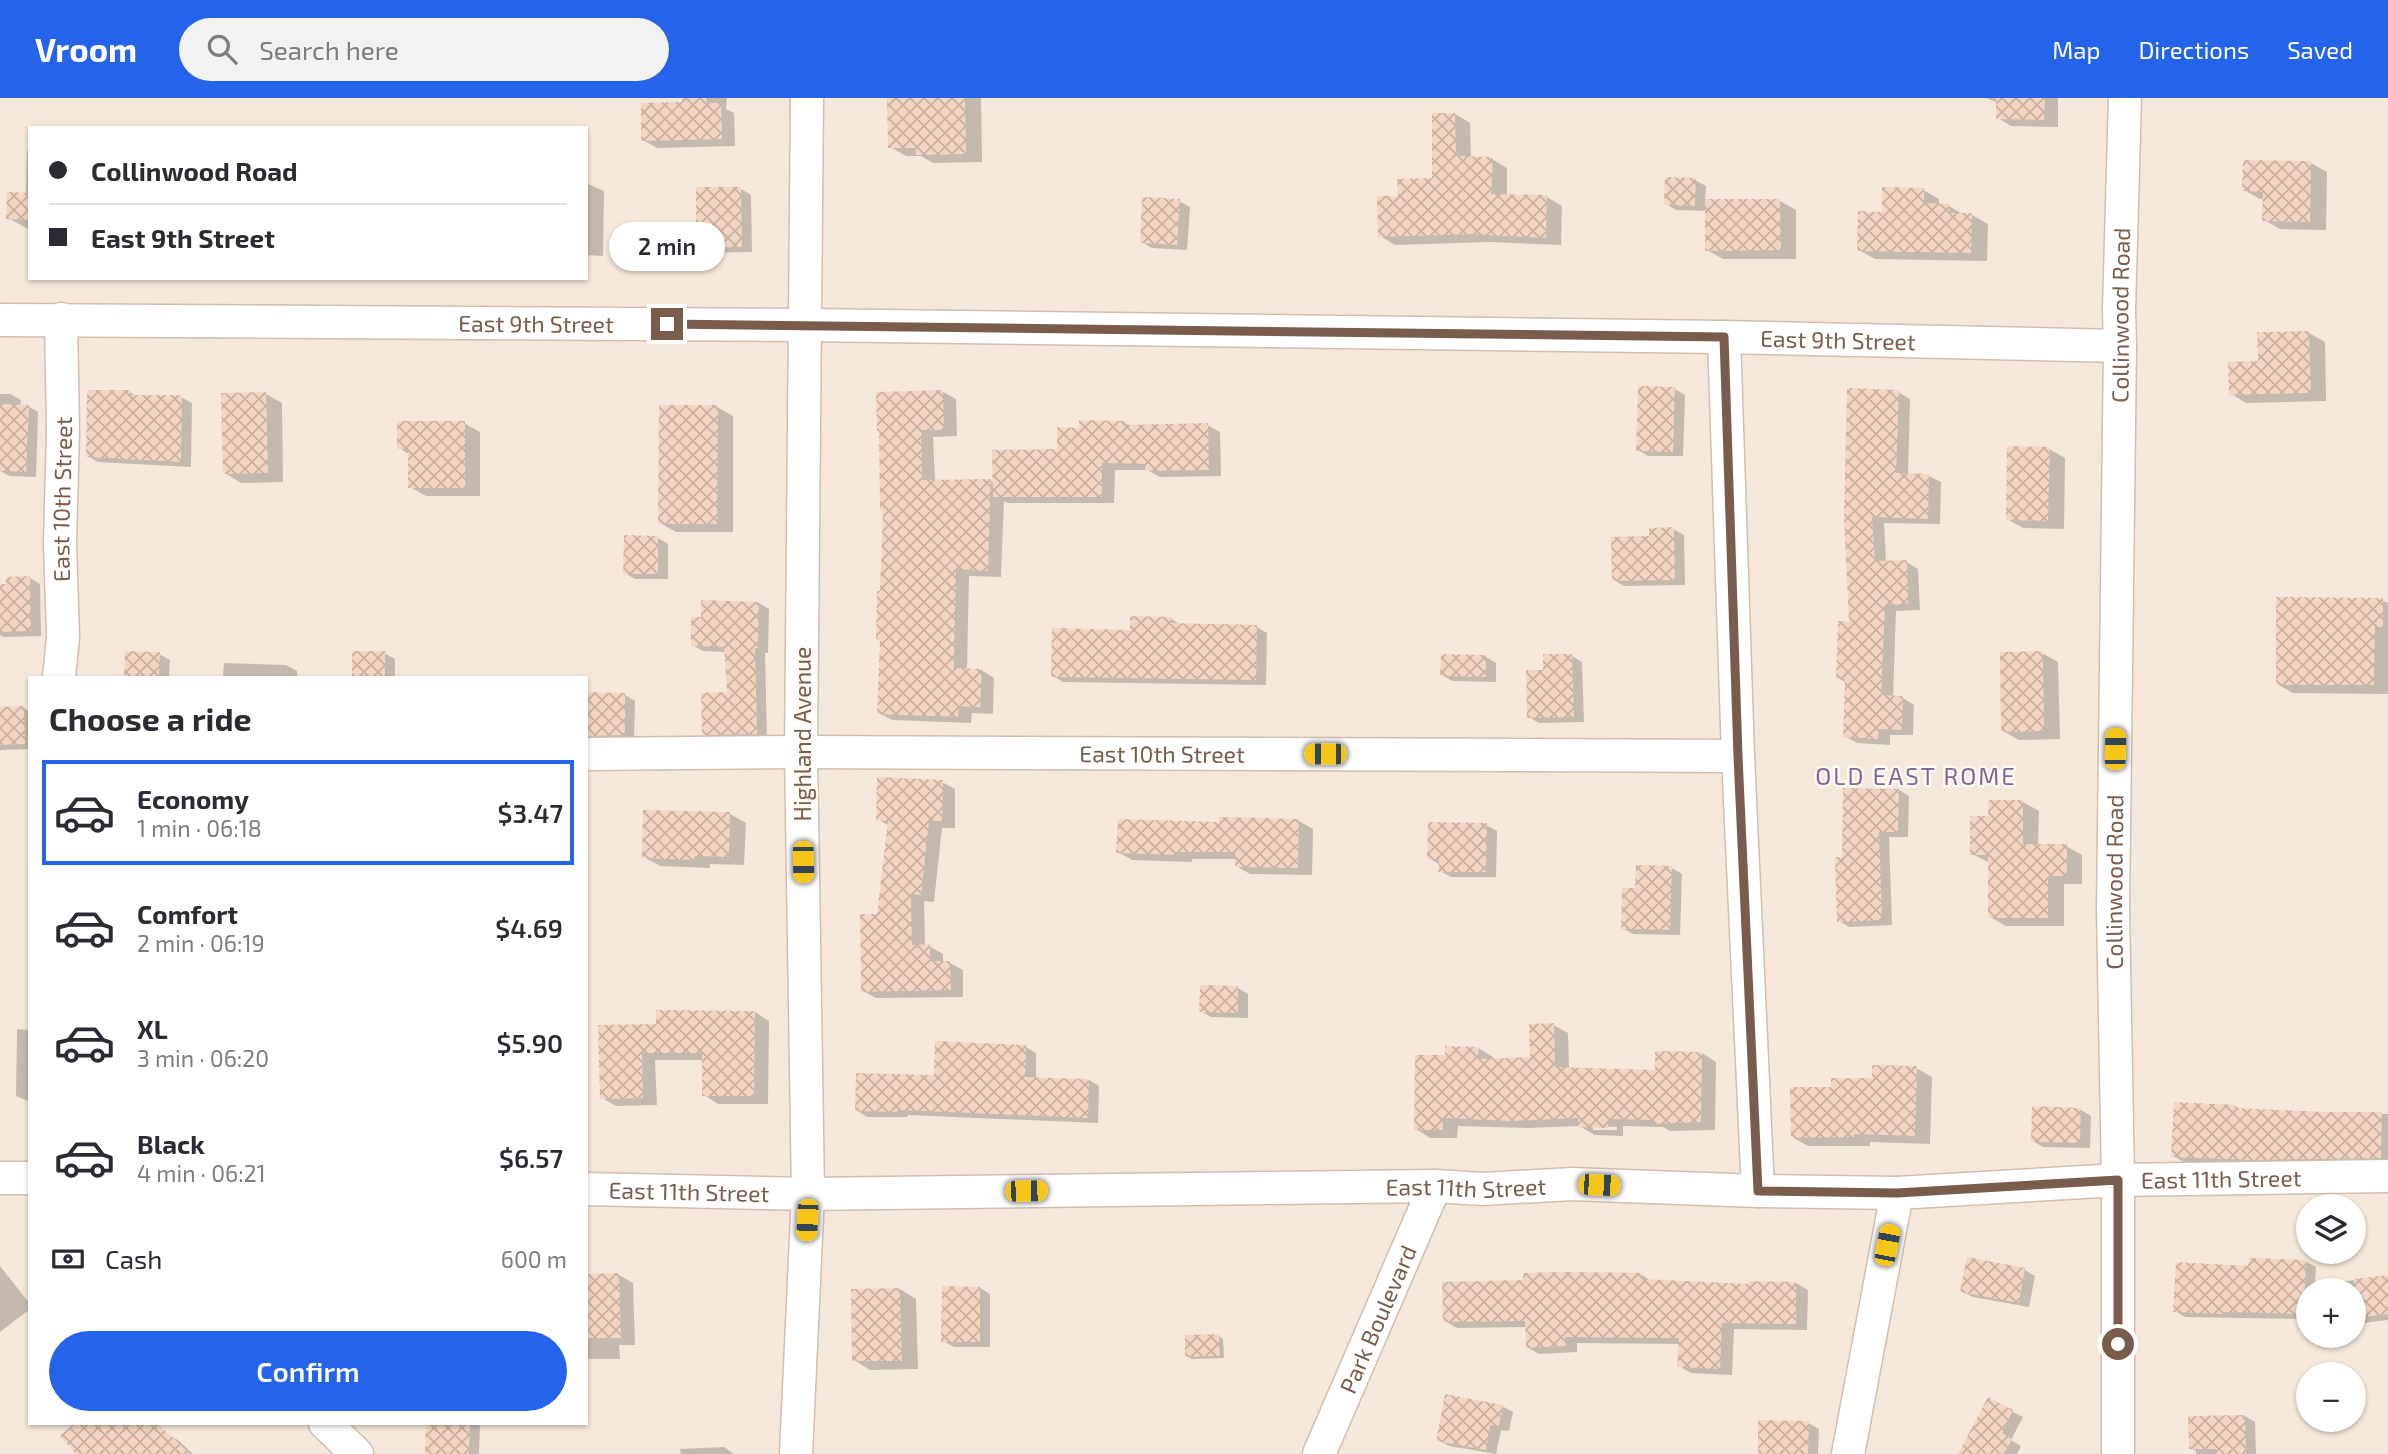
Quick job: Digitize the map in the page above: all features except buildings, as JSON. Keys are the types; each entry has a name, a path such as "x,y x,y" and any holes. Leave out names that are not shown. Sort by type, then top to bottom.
{"street":[{"name":"Highland Avenue","path":"796,1454 808,1194 801,752 807,98"},
{"name":"Collinwood Road","path":"2118,1454 2118,1180 2113,910 2119,310 2124,98"},
{"name":"East 10th Street","path":"59,676 63,637 60,543 63,430 61,319"},
{"name":"East 9th Street","path":"0,320 805,325 1724,337 2120,346"},
{"path":"1724,337 1738,756 1758,1191"},
{"name":"East 10th Street","path":"588,754 801,752 1738,756"},
{"name":"East 11th Street","path":"588,1189 808,1194 1435,1186 1482,1189 1573,1184 1897,1193 2118,1180 2388,1176"},
{"path":"0,1178 28,1178"},
{"name":"Park Boulevard","path":"1319,1454 1435,1186"},
{"path":"1848,1454 1897,1193"},
{"path":"327,1425 357,1454"}],"shaded area":[{"path":"0,98 2388,98 2388,1454 0,1454"}],"district":[{"name":"OLD EAST ROME","path":"1916,775"}],"route":[{"path":"667,324 1724,337 1738,756 1758,1191 1897,1193 2118,1180 2118,1344"}]}
